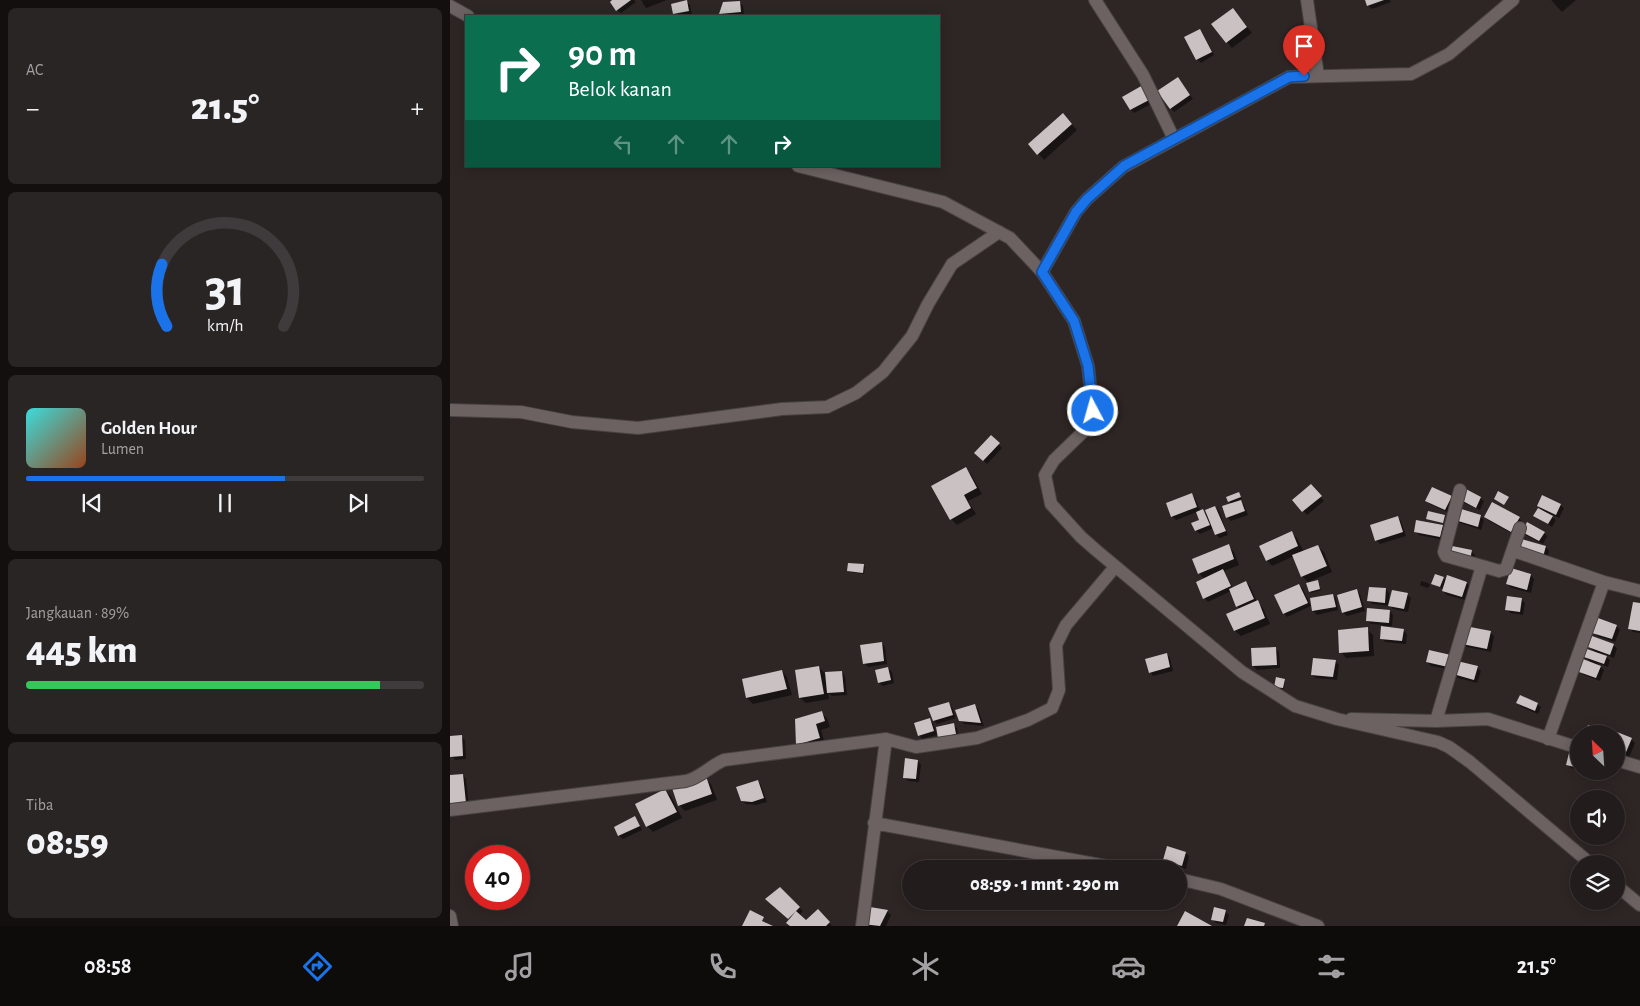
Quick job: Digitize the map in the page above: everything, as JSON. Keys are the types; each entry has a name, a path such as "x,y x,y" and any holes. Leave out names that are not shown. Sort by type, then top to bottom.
{"street":[{"path":"1095,0 1144,75 1174,139"},
{"path":"1307,0 1318,76"},
{"path":"1042,272 1076,212 1087,199 1124,166 1289,77 1411,74 1449,54 1513,0"},
{"path":"450,6 466,15"},
{"path":"802,167 943,202 1010,238 1042,272 1074,321 1088,366 1093,411 1084,431 1054,460 1044,475 1051,504 1081,537 1242,672 1295,706 1337,719 1438,742 1449,747 1489,777 1580,855"},
{"path":"450,410 521,412 572,422 638,428 782,409 827,407 856,393 884,372 912,336 928,304 952,264 999,232"},
{"path":"1460,490 1444,552 1446,556 1499,571 1506,569 1520,528"},
{"path":"1514,550 1604,582 1640,591"},
{"path":"1436,721 1482,566"},
{"path":"450,810 692,780 724,760 886,739 916,747 977,738 1028,720 1052,708 1059,690 1056,645 1066,625 1115,567"},
{"path":"1548,738 1604,582"},
{"path":"1337,719 1436,721 1488,719 1570,745"},
{"path":"862,926 886,739"},
{"path":"1625,763 1640,767"},
{"path":"874,823 1073,860"},
{"path":"1187,881 1221,888 1318,926"},
{"path":"1625,893 1640,906"},
{"path":"450,916 452,926"}],"building":[{"path":"612,0 631,0 616,11 610,2"},
{"path":"687,0 689,11 673,14 671,4"},
{"path":"1365,0 1384,0 1367,6"},
{"path":"740,1 741,12 719,14 723,2"},
{"path":"1233,8 1247,27 1226,43 1211,24"},
{"path":"1200,29 1212,52 1196,60 1184,37"},
{"path":"1178,77 1190,95 1170,109 1157,91"},
{"path":"1143,85 1151,99 1130,110 1122,97"},
{"path":"1063,113 1072,124 1037,155 1028,144"},
{"path":"991,435 1000,443 983,461 974,453"},
{"path":"966,467 977,488 964,495 971,508 950,520 931,486"},
{"path":"1311,484 1322,496 1302,512 1292,500"},
{"path":"1432,487 1452,496 1445,510 1425,501"},
{"path":"1464,488 1481,497 1476,508 1459,499"},
{"path":"1498,491 1509,497 1504,505 1494,499"},
{"path":"1239,492 1241,497 1228,502 1226,497"},
{"path":"1192,493 1197,507 1171,517 1166,503"},
{"path":"1542,495 1561,504 1556,515 1537,506"},
{"path":"1241,500 1245,511 1226,518 1222,506"},
{"path":"1492,502 1520,517 1511,532 1484,517"},
{"path":"1215,506 1226,531 1215,535 1205,510"},
{"path":"1458,508 1481,515 1478,527 1455,520"},
{"path":"1538,508 1553,516 1548,524 1533,516"},
{"path":"1203,509 1210,525 1195,531 1191,523 1199,520 1196,512"},
{"path":"1428,511 1445,515 1443,523 1426,519"},
{"path":"1398,516 1403,532 1375,541 1370,525"},
{"path":"1416,520 1443,525 1440,537 1414,532"},
{"path":"1527,522 1545,532 1539,541 1522,532"},
{"path":"1292,531 1298,546 1266,561 1259,546"},
{"path":"1518,538 1546,546 1543,557 1515,549"},
{"path":"1229,544 1234,559 1198,574 1192,559"},
{"path":"1318,545 1327,566 1301,577 1292,555"},
{"path":"1447,545 1472,550 1470,560 1445,554"},
{"path":"848,563 864,564 863,573 847,571"},
{"path":"1511,568 1531,574 1527,590 1506,584"},
{"path":"1223,569 1231,586 1203,599 1196,582"},
{"path":"1435,574 1444,577 1440,587 1431,584"},
{"path":"1447,575 1467,582 1462,597 1442,591"},
{"path":"1318,580 1320,589 1309,592 1306,583"},
{"path":"1246,581 1254,599 1236,607 1229,589"},
{"path":"1299,584 1308,603 1283,614 1274,595"},
{"path":"1369,587 1386,588 1385,603 1367,601"},
{"path":"1357,589 1362,607 1342,613 1337,595"},
{"path":"1392,590 1408,593 1404,609 1388,606"},
{"path":"1333,594 1336,607 1312,611 1310,598"},
{"path":"1507,596 1522,598 1520,612 1505,610"},
{"path":"1258,600 1265,618 1234,631 1226,614"},
{"path":"1633,602 1640,603 1640,631 1628,629"},
{"path":"1367,608 1390,610 1389,623 1366,621"},
{"path":"1598,618 1617,625 1612,639 1592,633"},
{"path":"1381,626 1404,629 1402,641 1380,639"},
{"path":"1465,626 1491,631 1487,649 1462,644"},
{"path":"1368,627 1369,651 1339,653 1338,630"},
{"path":"1592,636 1614,644 1610,655 1588,647"},
{"path":"882,642 884,661 863,664 860,645"},
{"path":"1276,647 1277,665 1252,666 1251,648"},
{"path":"1587,649 1607,656 1604,664 1584,657"},
{"path":"1429,650 1451,655 1448,667 1426,662"},
{"path":"1167,653 1170,667 1149,673 1145,659"},
{"path":"1313,658 1336,660 1333,677 1311,675"},
{"path":"1583,659 1601,666 1596,678 1579,672"},
{"path":"1457,661 1478,666 1474,680 1453,674"},
{"path":"819,666 824,694 799,698 795,670"},
{"path":"888,667 891,680 878,683 875,670"},
{"path":"782,670 787,689 746,698 742,679"},
{"path":"842,671 844,692 827,693 825,672"},
{"path":"1276,677 1285,679 1283,688 1274,687"},
{"path":"1520,695 1538,703 1535,711 1516,703"},
{"path":"949,702 953,715 933,721 928,708"},
{"path":"975,704 981,723 959,721 955,710"},
{"path":"822,711 825,721 816,724 820,738 796,745 795,719"},
{"path":"930,718 934,731 918,736 914,723"},
{"path":"954,723 956,734 938,738 936,727"},
{"path":"462,735 463,756 450,757 450,736"},
{"path":"1625,735 1632,738 1625,755"},
{"path":"1570,749 1570,766 1566,765"},
{"path":"905,758 918,760 916,779 903,778"},
{"path":"463,774 466,803 450,804 450,775"},
{"path":"706,776 712,794 678,806 672,788"},
{"path":"758,780 764,798 752,802 741,801 736,787"},
{"path":"665,789 677,812 646,827 635,804"},
{"path":"635,816 640,826 618,836 614,827"},
{"path":"1167,846 1186,852 1184,860 1163,860"},
{"path":"780,887 800,907 788,919 765,899"},
{"path":"864,906 888,910 880,926 862,924"},
{"path":"1214,907 1226,910 1223,922 1211,920"},
{"path":"818,909 830,922 826,926 790,926 786,923 796,911 806,920"},
{"path":"750,910 764,917 762,921 773,926 742,926"},
{"path":"1185,911 1212,926 1177,926"},
{"path":"1247,918 1265,923 1264,926 1244,926"}],"route":[{"path":"1093,411 1088,366 1074,321 1042,272 1076,212 1087,199 1124,166 1289,77 1304,76"}]}
